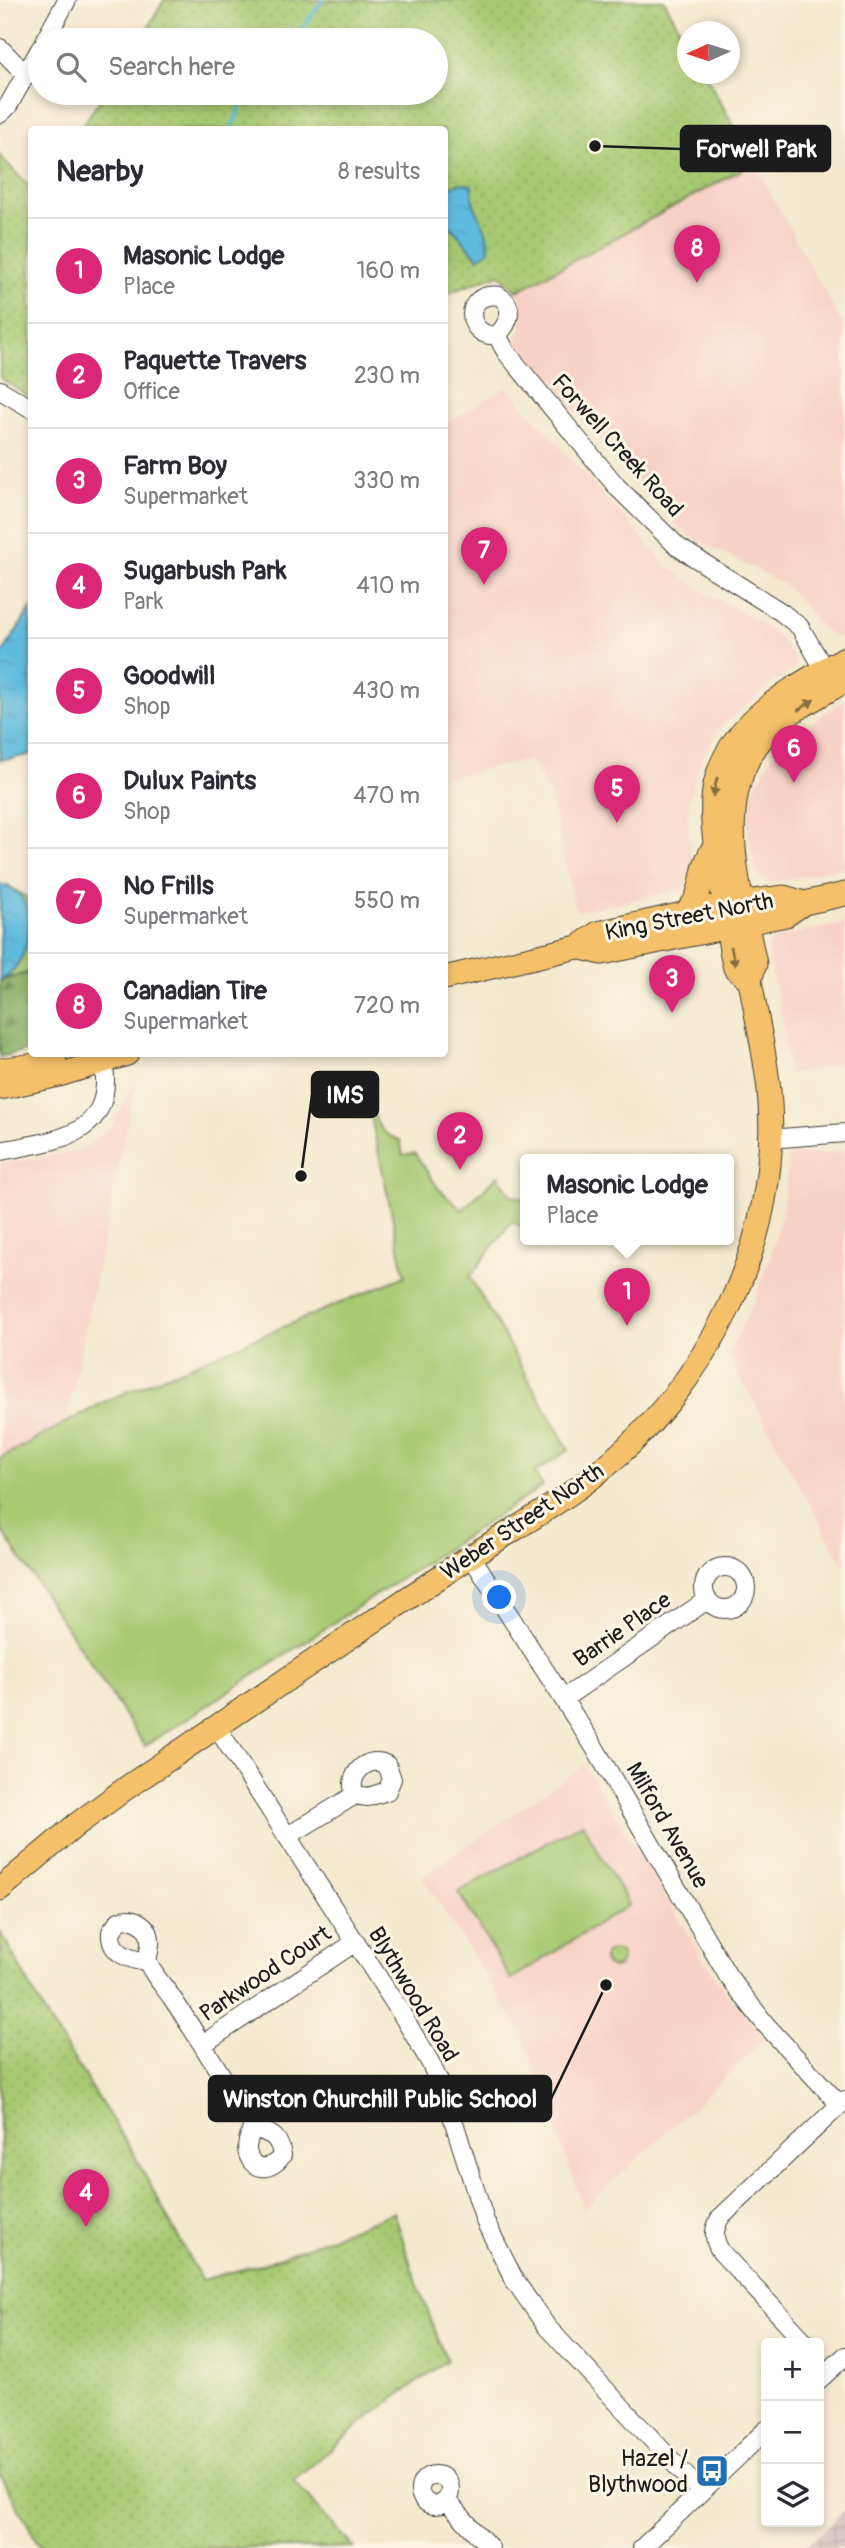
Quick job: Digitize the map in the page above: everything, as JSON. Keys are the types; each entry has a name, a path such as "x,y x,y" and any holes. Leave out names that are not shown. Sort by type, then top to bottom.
{"main road":[{"name":"Weber Street North","path":"735,914 734,797 742,768 755,747 773,727 835,679 845,657"},
{"name":"Weber Street North","path":"0,1889 76,1825 216,1726 589,1480 644,1431 694,1371 734,1299 748,1264 761,1218 769,1139 769,1092 750,980 755,964 735,914 714,847 711,807 714,788 729,751 753,720 804,682 835,679"},
{"path":"684,914 697,899 704,867 714,847"},
{"name":"King Street North","path":"448,977 578,947 598,933 684,914 786,915 804,903 845,894"},
{"name":"King Street North","path":"578,947 602,953 735,914"},
{"path":"0,1087 59,1074 113,1057"},
{"path":"0,1070 51,1062 103,1059"}],"street":[{"path":"52,28 67,0"},
{"path":"0,48 25,74"},
{"path":"0,114 8,106 28,69"},
{"name":"Forwell Creek Road","path":"497,335 506,352 618,488 678,547 781,612 800,627 835,679"},
{"path":"0,390 28,407"},
{"path":"0,1150 62,1139 86,1126 100,1111 106,1090 103,1059"},
{"path":"769,1139 845,1133"},
{"name":"Milford Avenue","path":"471,1556 563,1699 728,1976 766,2025 843,2103"},
{"name":"Barrie Place","path":"563,1699 708,1600"},
{"name":"Blythwood Road","path":"216,1726 430,2062 459,2133 485,2221 515,2281 547,2327 701,2492"},
{"path":"288,1836 355,1795"},
{"name":"Parkwood Court","path":"203,2044 354,1943"},
{"name":"Parkwood Court","path":"148,1962 203,2044 253,2126"},
{"path":"801,2338 721,2252 714,2231 720,2218 843,2103"},
{"path":"824,2368 845,2356"},
{"path":"642,2548 761,2435"},
{"path":"446,2500 491,2548"}],"shaded area":[{"path":"754,163 845,329 843,637 834,637 821,628 799,599 782,583 689,536 681,529 519,350 516,342 522,308 517,291"},
{"path":"507,387 668,567 698,588 756,620 778,636 793,655 796,666 794,670 771,684 719,729 701,761 689,800 692,869 684,890 578,911 574,905 551,797 530,760 448,777 448,422"},
{"path":"845,700 845,867 769,882 760,877 755,868 748,834 747,815 753,789 772,756 789,738"},
{"path":"845,923 845,1063 789,1075 782,1020 767,949 772,939"},
{"path":"136,1081 66,1423 0,1458 0,1164 82,1150 111,1127"},
{"path":"845,1150 845,1569 728,1355 754,1301 770,1257 782,1211 789,1154"},
{"path":"584,1765 711,1971 731,1999 767,2038 584,2209 521,2031 422,1877"},
{"path":"845,2510 845,2548 804,2548 827,2527"}],"green space":[{"path":"164,0 664,0 677,24 677,84 711,84 754,163 517,291 499,274 448,293 448,126 82,126 97,105 448,105 448,28 148,28"},
{"path":"0,156 28,186 28,396 0,378"},
{"path":"7,885 28,898 28,915 26,908 19,896"},
{"path":"28,938 28,973 5,978 14,966"},
{"path":"28,973 28,1051 0,1057 0,981"},
{"path":"369,1093 374,1116 381,1128 400,1140 403,1155 415,1153 438,1188 462,1210 498,1175 511,1195 520,1198 520,1226 512,1221 470,1277 569,1450 534,1473 543,1486 145,1746 0,1527 0,1458 108,1400 405,1276 366,1094"},
{"path":"582,1823 629,1905 511,1979 458,1892"},
{"path":"0,1931 47,2017 133,2153 201,2280 266,2263 394,2212 415,2278 447,2361 375,2412 293,2481 354,2548 41,2548 0,2475"},
{"path":"613,1950 621,1955 622,1959 617,1967 613,1968 605,1963 604,1959 609,1951"}],"water":[{"path":"460,183 472,185 474,202 486,233 489,251 478,258 448,223 448,188"},
{"path":"28,613 28,755 0,760 0,657"},
{"path":"0,884 14,890 24,901 28,914 28,935 20,960 0,981"}],"waterway":[{"path":"302,28 323,0"},
{"path":"233,126 240,107"}],"place":[{"name":"Forwell Park","path":"595,146"},
{"name":"Canadian Tire","path":"697,283"},
{"name":"No Frills","path":"484,585"},
{"name":"Dulux Paints","path":"794,783"},
{"name":"Goodwill","path":"617,823"},
{"name":"Farm Boy","path":"672,1013"},
{"name":"Paquette Travers","path":"460,1170"},
{"name":"IMS","path":"301,1176"},
{"name":"Masonic Lodge","path":"627,1326"},
{"name":"Winston Churchill Public School","path":"606,1985"},
{"name":"Sugarbush Park","path":"86,2227"},
{"name":"Hazel / Blythwood","path":"712,2471"}]}
